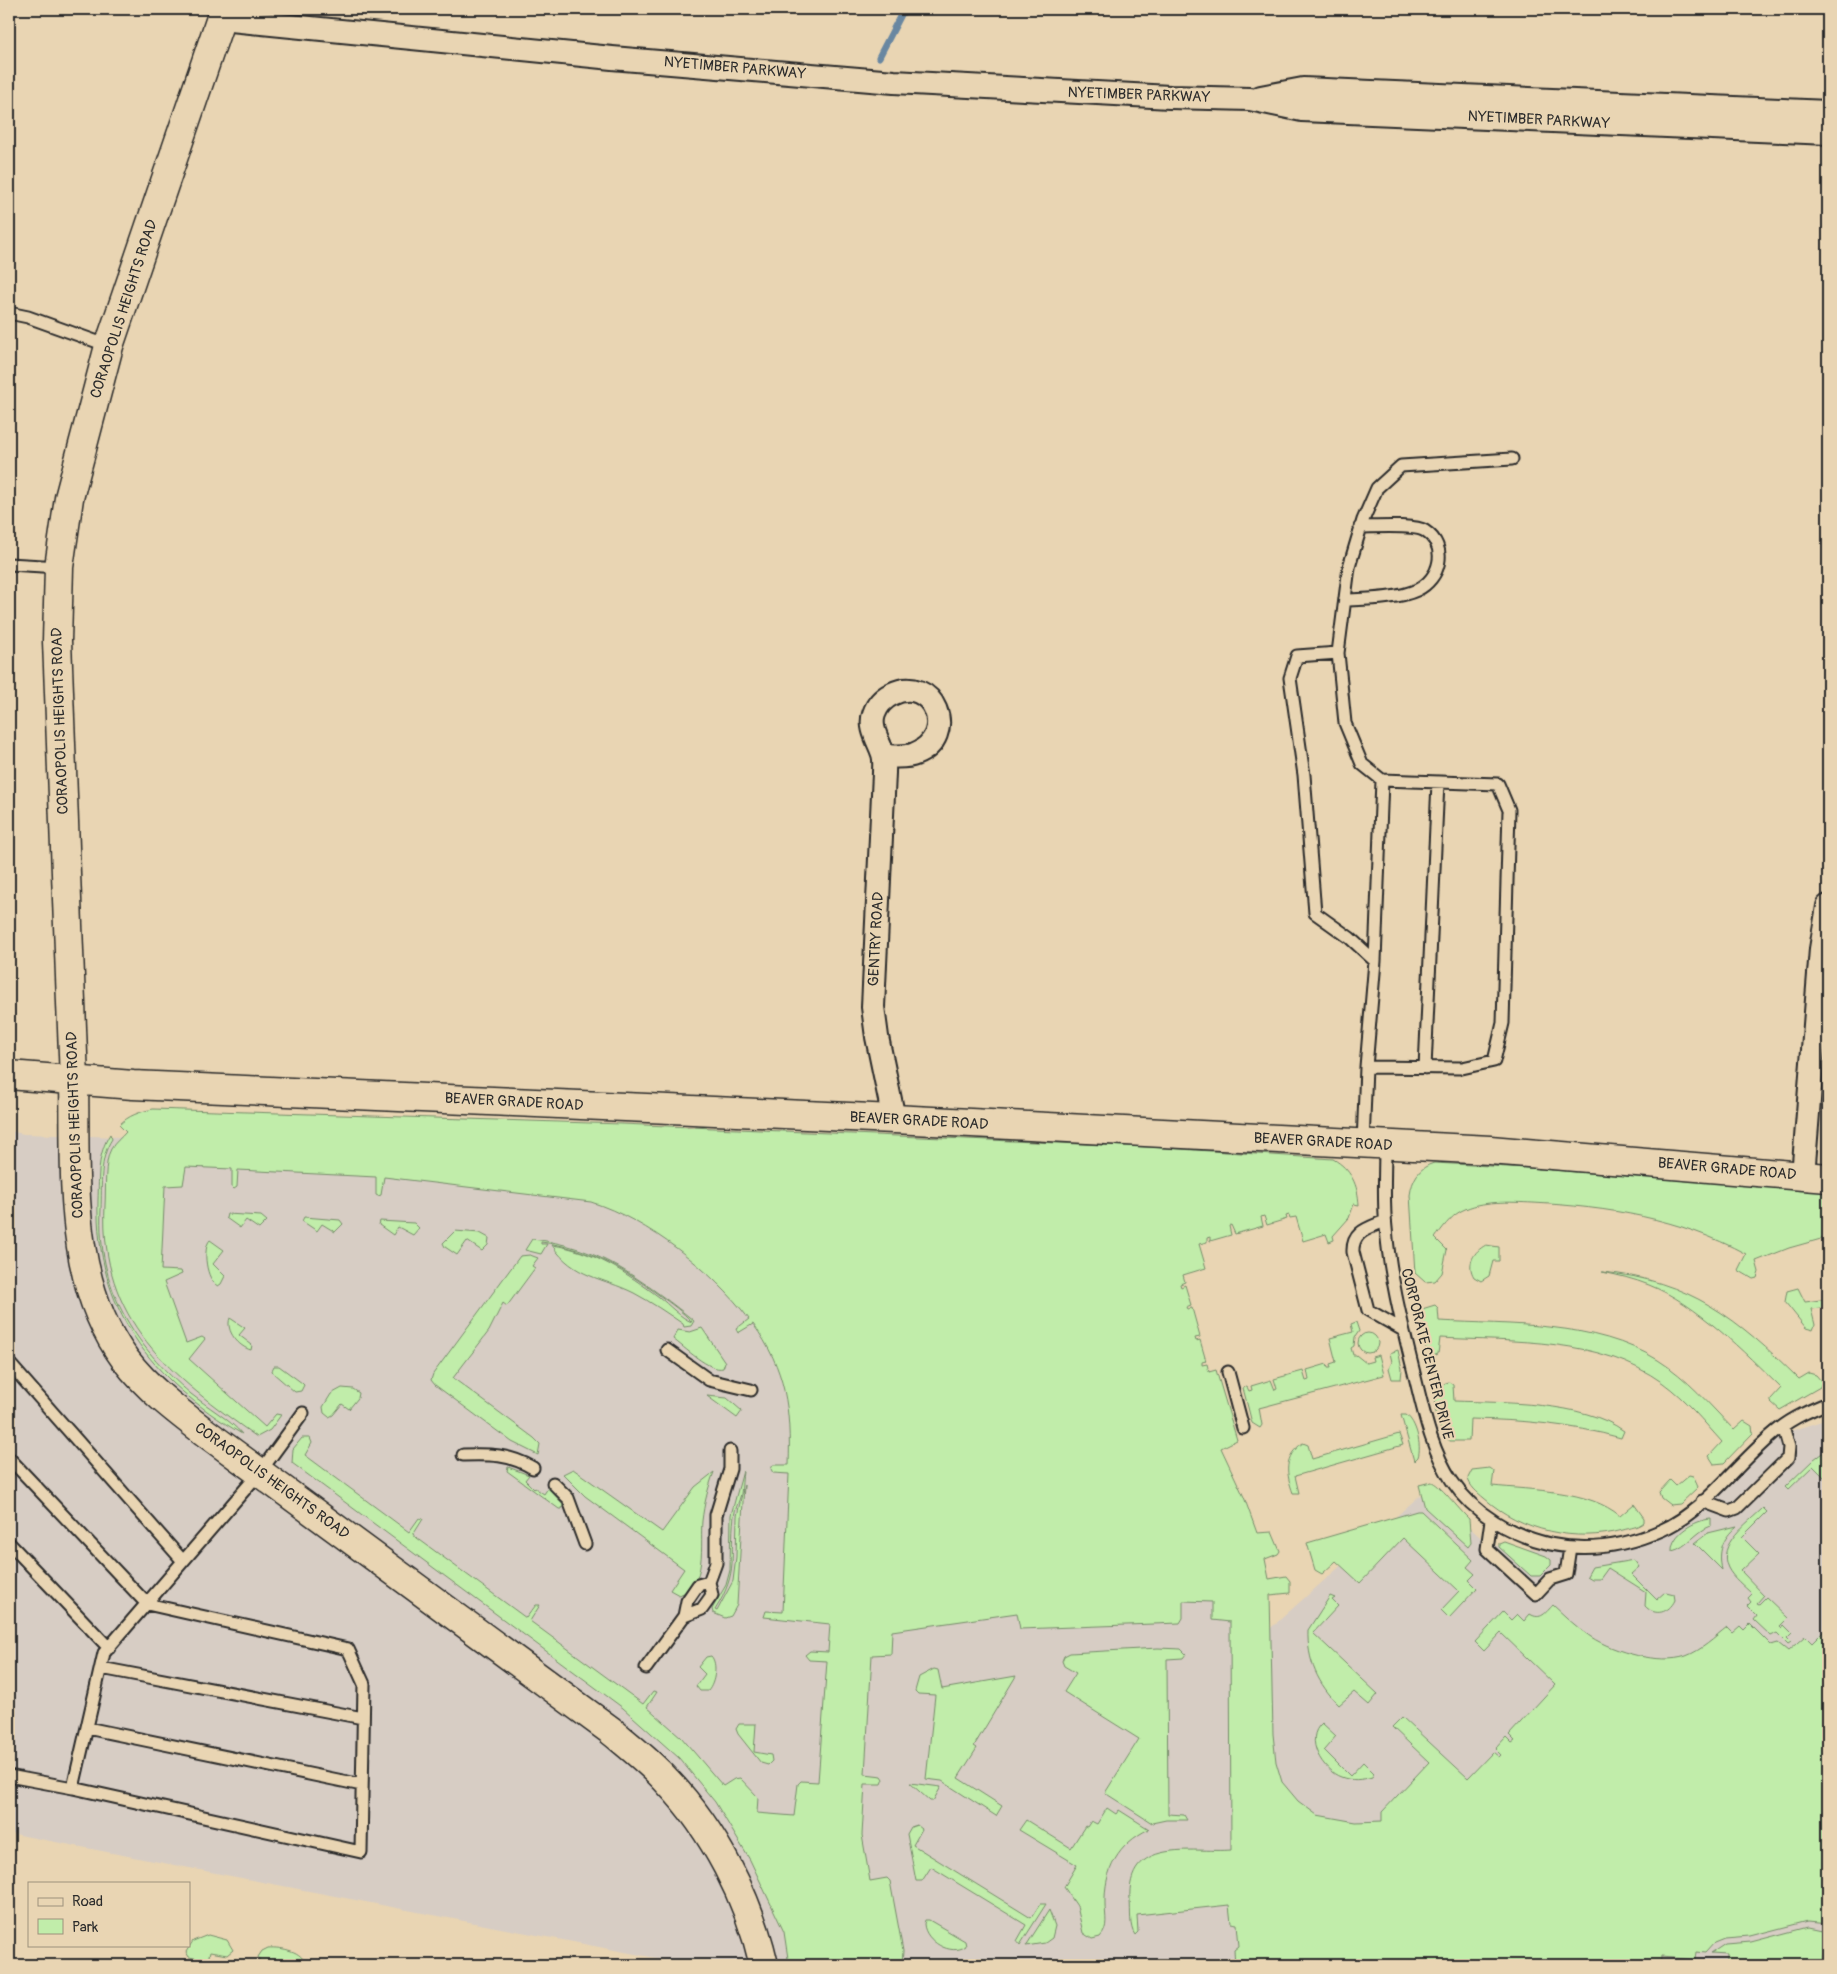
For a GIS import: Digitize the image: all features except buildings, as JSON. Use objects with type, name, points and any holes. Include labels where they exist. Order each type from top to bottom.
[{"type":"main road","name":"CORAOPOLIS HEIGHTS ROAD","points":[[222,14],[109,346],[68,498],[59,567],[57,651],[79,1237],[83,1264],[101,1316],[125,1359],[142,1378],[196,1426],[610,1730],[667,1780],[696,1815],[730,1872],[747,1907],[764,1965]]},
{"type":"main road","name":"BEAVER GRADE ROAD","points":[[9,1075],[74,1080],[894,1119],[1490,1150],[1816,1177]]},
{"type":"street","name":"NYETIMBER PARKWAY","points":[[222,14],[612,58],[894,82],[1170,97],[1250,99],[1302,110],[1828,133]]},
{"type":"street","name":"NYETIMBER PARKWAY","points":[[1250,99],[1303,89],[1828,112]]},
{"type":"street","name":"GENTRY ROAD","points":[[884,756],[873,1007],[877,1037],[894,1119]]},
{"type":"street","points":[[1816,1177],[1821,949],[1828,906]]},
{"type":"lane","points":[[9,313],[28,317],[109,346]]},
{"type":"lane","points":[[1366,1067],[1462,1068],[1494,1061],[1502,1023],[1509,810],[1498,784],[1382,780],[1362,764],[1345,723],[1338,653],[1349,568],[1360,527],[1377,488],[1401,466],[1512,459]]},
{"type":"lane","points":[[1345,600],[1383,598],[1417,590],[1434,578],[1440,562],[1436,543],[1424,530],[1398,526],[1360,527]]},
{"type":"lane","points":[[9,564],[59,567]]},
{"type":"lane","points":[[1338,653],[1297,656],[1290,678],[1304,775],[1315,913],[1350,938],[1375,961]]},
{"type":"lane","name":"CORPORATE CENTER DRIVE","points":[[1382,780],[1375,961],[1366,1067],[1389,1263],[1428,1430],[1435,1449],[1453,1482],[1465,1497],[1491,1520],[1521,1536],[1570,1547],[1604,1547],[1640,1539],[1668,1527],[1702,1501],[1783,1426],[1828,1403]]},
{"type":"lane","points":[[1425,1068],[1438,782]]},
{"type":"lane","points":[[1385,1221],[1358,1234],[1353,1243],[1353,1252],[1368,1310],[1404,1330]]},
{"type":"lane","points":[[667,1350],[709,1380],[751,1390]]},
{"type":"lane","points":[[9,1363],[184,1561]]},
{"type":"lane","points":[[1228,1372],[1243,1428]]},
{"type":"lane","points":[[72,1788],[104,1654],[260,1472],[303,1413]]},
{"type":"lane","points":[[1702,1501],[1729,1511],[1737,1508],[1788,1458],[1788,1447],[1783,1426]]},
{"type":"lane","points":[[684,1616],[702,1609],[712,1594],[709,1582],[716,1563],[716,1515],[730,1469],[730,1451]]},
{"type":"lane","points":[[463,1455],[495,1454],[510,1457],[533,1468]]},
{"type":"lane","points":[[9,1458],[147,1604],[348,1649],[364,1684],[361,1852],[72,1788],[9,1776]]},
{"type":"lane","points":[[553,1483],[568,1498],[585,1544]]},
{"type":"lane","points":[[1491,1520],[1488,1549],[1536,1594],[1550,1579],[1566,1574],[1570,1547]]},
{"type":"lane","points":[[9,1543],[109,1648]]},
{"type":"lane","points":[[646,1668],[684,1616],[687,1601],[698,1585],[709,1582]]},
{"type":"lane","points":[[101,1668],[363,1718]]},
{"type":"lane","points":[[87,1728],[362,1785]]},
{"type":"shaded area","points":[[9,1131],[24,1134],[644,1153],[1248,1585],[1278,1965],[692,1965],[9,1833]]},
{"type":"shaded area","points":[[1828,1419],[1828,1965],[1297,1965],[1254,1643],[1427,1489],[1489,1545],[1583,1554],[1669,1535],[1781,1434]]},
{"type":"green space","points":[[153,1109],[622,1124],[1149,1147],[1333,1159],[1345,1168],[1352,1178],[1357,1191],[1359,1205],[1354,1204],[1349,1218],[1333,1236],[1334,1240],[1329,1242],[1326,1234],[1303,1241],[1296,1217],[1290,1218],[1289,1215],[1286,1216],[1287,1219],[1267,1225],[1264,1216],[1261,1217],[1263,1226],[1235,1234],[1231,1225],[1229,1226],[1231,1235],[1210,1241],[1210,1237],[1207,1238],[1207,1242],[1199,1244],[1206,1268],[1183,1275],[1185,1282],[1180,1284],[1181,1287],[1185,1285],[1191,1305],[1186,1307],[1187,1309],[1192,1308],[1200,1337],[1195,1338],[1196,1341],[1200,1340],[1206,1361],[1202,1362],[1202,1365],[1207,1364],[1209,1372],[1216,1370],[1237,1440],[1221,1448],[1244,1497],[1257,1533],[1272,1532],[1280,1551],[1278,1554],[1265,1559],[1269,1579],[1286,1576],[1290,1581],[1290,1593],[1270,1595],[1273,1734],[1276,1762],[1282,1782],[1298,1801],[1317,1815],[1356,1822],[1382,1821],[1382,1812],[1429,1762],[1392,1727],[1402,1717],[1468,1778],[1493,1752],[1499,1757],[1501,1755],[1495,1749],[1506,1737],[1512,1743],[1515,1741],[1509,1735],[1555,1685],[1501,1633],[1484,1651],[1475,1642],[1503,1612],[1511,1620],[1517,1614],[1524,1621],[1530,1614],[1537,1617],[1543,1615],[1553,1605],[1581,1630],[1612,1648],[1637,1655],[1663,1659],[1686,1656],[1708,1644],[1727,1628],[1732,1633],[1740,1626],[1744,1630],[1750,1624],[1771,1645],[1778,1643],[1788,1651],[1805,1636],[1812,1643],[1828,1627],[1828,1923],[1808,1921],[1750,1936],[1725,1938],[1715,1942],[1705,1953],[1696,1952],[1695,1960],[1661,1957],[1660,1965],[1625,1965],[1624,1963],[1601,1965],[1235,1965],[1234,1950],[1239,1946],[1237,1924],[1231,1923],[1229,1905],[1137,1915],[1138,1932],[1135,1935],[1131,1923],[1130,1901],[1132,1880],[1138,1866],[1150,1857],[1164,1852],[1180,1850],[1231,1850],[1230,1622],[1212,1620],[1212,1602],[1183,1601],[1183,1618],[1180,1623],[1020,1629],[1017,1613],[892,1631],[891,1654],[872,1655],[865,1774],[882,1776],[884,1779],[882,1784],[865,1784],[862,1835],[870,1881],[887,1878],[890,1881],[903,1951],[902,1965],[789,1965],[784,1932],[750,1860],[715,1802],[679,1758],[623,1708],[292,1463],[293,1449],[302,1438],[310,1438],[312,1443],[305,1455],[409,1532],[419,1518],[423,1519],[413,1535],[526,1618],[536,1605],[540,1605],[530,1621],[643,1704],[653,1691],[657,1692],[647,1707],[681,1737],[723,1786],[734,1779],[740,1778],[758,1797],[757,1813],[794,1816],[798,1784],[801,1781],[818,1782],[827,1661],[809,1660],[805,1655],[810,1651],[828,1652],[830,1624],[764,1617],[766,1611],[783,1612],[789,1474],[773,1473],[771,1469],[773,1465],[789,1465],[789,1426],[784,1391],[773,1357],[753,1324],[738,1333],[736,1329],[749,1319],[717,1283],[698,1266],[657,1234],[613,1210],[591,1202],[384,1177],[381,1195],[378,1196],[376,1195],[376,1177],[238,1170],[237,1187],[234,1189],[232,1187],[232,1169],[186,1167],[183,1185],[165,1186],[161,1270],[181,1271],[182,1274],[164,1282],[186,1343],[202,1337],[205,1339],[189,1359],[265,1427],[276,1414],[281,1415],[270,1430],[257,1437],[196,1391],[146,1342],[128,1313],[114,1282],[106,1246],[107,1161],[113,1147],[126,1132],[119,1125],[135,1114]]},
{"type":"green space","points":[[110,1134],[112,1139],[105,1155],[102,1172],[101,1237],[105,1264],[112,1289],[136,1334],[152,1355],[191,1394],[242,1434],[210,1413],[181,1390],[156,1365],[135,1338],[118,1308],[106,1275],[100,1239],[98,1200],[101,1158]]},
{"type":"green space","points":[[1434,1163],[1527,1168],[1828,1192],[1828,1237],[1789,1248],[1756,1261],[1759,1272],[1757,1278],[1753,1279],[1738,1270],[1746,1254],[1695,1231],[1669,1223],[1616,1211],[1589,1208],[1506,1202],[1487,1203],[1461,1211],[1453,1216],[1443,1227],[1435,1238],[1447,1250],[1442,1273],[1435,1281],[1425,1282],[1415,1273],[1410,1195],[1412,1184],[1420,1171]]},
{"type":"green space","points":[[227,1214],[261,1216],[267,1221],[259,1229],[246,1220],[240,1228],[226,1218]]},
{"type":"green space","points":[[304,1217],[340,1220],[343,1224],[335,1232],[322,1224],[317,1231],[302,1221]]},
{"type":"green space","points":[[380,1221],[414,1223],[419,1228],[413,1235],[398,1227],[393,1235],[379,1225]]},
{"type":"green space","points":[[455,1231],[480,1233],[489,1238],[488,1245],[482,1251],[467,1241],[457,1255],[445,1247],[443,1243]]},
{"type":"green space","points":[[532,1239],[577,1248],[597,1256],[634,1276],[652,1288],[694,1321],[691,1326],[684,1327],[683,1324],[634,1293],[579,1270],[561,1256],[552,1245],[595,1257],[622,1271],[692,1322],[632,1276],[618,1268],[589,1254],[558,1245],[541,1242],[541,1244],[547,1244],[541,1254],[525,1250]]},
{"type":"green space","points":[[210,1240],[224,1250],[213,1264],[225,1276],[218,1286],[211,1278],[206,1264],[206,1250]]},
{"type":"green space","points":[[1486,1245],[1499,1247],[1499,1261],[1493,1261],[1489,1276],[1481,1281],[1474,1277],[1471,1263],[1475,1254]]},
{"type":"green space","points":[[530,1255],[538,1258],[532,1266],[535,1268],[507,1306],[503,1303],[489,1331],[453,1378],[534,1438],[540,1444],[538,1455],[512,1442],[435,1385],[431,1380],[433,1374],[520,1256]]},
{"type":"green space","points":[[1602,1272],[1633,1276],[1661,1284],[1711,1306],[1755,1338],[1799,1379],[1809,1373],[1816,1375],[1822,1382],[1820,1387],[1780,1410],[1771,1402],[1771,1399],[1781,1388],[1702,1316],[1667,1293],[1649,1285],[1626,1277]]},
{"type":"green space","points":[[1798,1288],[1805,1302],[1828,1299],[1828,1307],[1811,1309],[1815,1325],[1813,1330],[1806,1328],[1785,1302],[1787,1291]]},
{"type":"green space","points":[[1435,1305],[1438,1308],[1439,1321],[1552,1327],[1607,1338],[1633,1347],[1658,1360],[1679,1375],[1734,1430],[1744,1421],[1752,1426],[1753,1433],[1724,1463],[1714,1464],[1709,1456],[1722,1442],[1679,1396],[1663,1383],[1638,1368],[1612,1357],[1584,1350],[1527,1342],[1440,1338],[1438,1354],[1433,1356],[1425,1347],[1423,1341],[1420,1314],[1422,1309]]},
{"type":"green space","points":[[230,1318],[245,1328],[239,1335],[252,1345],[251,1350],[242,1346],[234,1338],[229,1328]]},
{"type":"green space","points":[[1356,1322],[1359,1331],[1355,1337],[1354,1346],[1351,1348],[1353,1355],[1356,1355],[1366,1363],[1373,1361],[1372,1357],[1379,1355],[1384,1375],[1259,1408],[1262,1425],[1260,1428],[1252,1423],[1243,1388],[1247,1387],[1249,1391],[1252,1390],[1251,1386],[1271,1380],[1275,1390],[1277,1389],[1274,1379],[1303,1371],[1306,1381],[1309,1380],[1307,1370],[1327,1364],[1328,1368],[1331,1368],[1330,1364],[1336,1362],[1330,1338],[1353,1332],[1351,1324]]},
{"type":"green space","points":[[702,1328],[725,1362],[723,1368],[704,1363],[673,1339],[678,1330],[690,1332]]},
{"type":"green space","points":[[1368,1333],[1375,1336],[1378,1343],[1375,1350],[1368,1353],[1361,1350],[1358,1343],[1361,1336]]},
{"type":"green space","points":[[1398,1350],[1402,1369],[1401,1379],[1392,1379],[1389,1368],[1392,1362],[1390,1353]]},
{"type":"green space","points":[[274,1366],[279,1366],[302,1383],[304,1385],[301,1391],[295,1392],[273,1373]]},
{"type":"green space","points":[[1449,1382],[1453,1385],[1454,1401],[1518,1403],[1565,1409],[1607,1421],[1624,1431],[1621,1438],[1583,1429],[1546,1424],[1470,1419],[1469,1441],[1450,1441],[1440,1429],[1436,1410],[1438,1392],[1442,1385]]},
{"type":"green space","points":[[342,1388],[353,1389],[359,1393],[358,1398],[349,1409],[342,1404],[329,1417],[324,1413],[323,1407],[331,1394]]},
{"type":"green space","points":[[707,1396],[727,1398],[742,1411],[737,1418]]},
{"type":"green space","points":[[1401,1415],[1406,1415],[1410,1418],[1417,1434],[1419,1452],[1418,1457],[1414,1461]]},
{"type":"green space","points":[[1399,1434],[1403,1445],[1295,1476],[1299,1493],[1293,1493],[1288,1472],[1289,1460],[1303,1443],[1308,1445],[1312,1459]]},
{"type":"green space","points":[[1828,1449],[1828,1481],[1813,1466],[1788,1490],[1785,1487],[1814,1459]]},
{"type":"green space","points":[[508,1467],[529,1475],[525,1480],[534,1489],[544,1494],[548,1488],[563,1504],[562,1509],[559,1509],[507,1471]]},
{"type":"green space","points":[[1490,1468],[1494,1471],[1492,1486],[1542,1490],[1577,1496],[1608,1507],[1620,1516],[1634,1504],[1644,1518],[1644,1522],[1623,1530],[1587,1535],[1568,1534],[1532,1526],[1515,1519],[1499,1509],[1472,1487],[1468,1478],[1472,1470]]},
{"type":"green space","points":[[573,1469],[662,1532],[695,1487],[714,1472],[706,1496],[703,1515],[701,1563],[695,1583],[679,1595],[670,1590],[684,1569],[585,1496],[563,1474]]},
{"type":"green space","points":[[743,1471],[741,1494],[734,1516],[731,1574],[723,1596],[715,1610],[717,1611],[733,1581],[736,1557],[737,1516],[744,1485],[737,1605],[731,1616],[725,1618],[713,1613],[712,1609],[726,1585],[730,1570],[731,1515]]},
{"type":"green space","points":[[1689,1475],[1693,1476],[1698,1487],[1680,1504],[1670,1505],[1661,1498],[1659,1492],[1670,1480],[1676,1486]]},
{"type":"green space","points":[[1431,1482],[1444,1492],[1469,1519],[1471,1543],[1468,1547],[1425,1508],[1419,1485]]},
{"type":"green space","points":[[1763,1508],[1767,1512],[1742,1537],[1759,1554],[1741,1571],[1764,1595],[1757,1603],[1759,1604],[1766,1597],[1788,1618],[1780,1626],[1782,1628],[1784,1625],[1792,1633],[1787,1638],[1791,1642],[1788,1644],[1777,1633],[1771,1636],[1754,1620],[1757,1616],[1747,1606],[1751,1602],[1748,1598],[1752,1594],[1733,1575],[1725,1559],[1726,1551],[1735,1535]]},
{"type":"green space","points":[[1421,1511],[1473,1560],[1467,1567],[1475,1574],[1469,1580],[1477,1588],[1449,1618],[1441,1610],[1459,1591],[1403,1538],[1360,1583],[1336,1561],[1322,1574],[1315,1570],[1307,1543]]},
{"type":"green space","points":[[1711,1519],[1711,1526],[1682,1547],[1672,1551],[1675,1539],[1685,1529],[1698,1522]]},
{"type":"green space","points":[[1737,1526],[1722,1546],[1722,1570],[1695,1543],[1708,1533]]},
{"type":"green space","points":[[1504,1541],[1546,1556],[1551,1560],[1551,1565],[1540,1576],[1531,1576],[1499,1547],[1499,1543]]},
{"type":"green space","points":[[1634,1560],[1639,1567],[1631,1574],[1657,1600],[1666,1592],[1674,1594],[1675,1600],[1666,1611],[1653,1612],[1645,1606],[1646,1592],[1608,1568],[1600,1579],[1592,1579],[1587,1576],[1592,1567]]},
{"type":"green space","points":[[1330,1596],[1335,1598],[1332,1600],[1338,1606],[1313,1633],[1378,1694],[1369,1705],[1354,1692],[1339,1705],[1325,1689],[1315,1671],[1309,1652],[1308,1630]]},
{"type":"green space","points":[[1158,1648],[1181,1649],[1186,1654],[1183,1658],[1167,1659],[1168,1814],[1184,1815],[1187,1820],[1166,1820],[1152,1823],[1105,1793],[1139,1739],[1064,1692],[1076,1673],[1064,1666],[1062,1661],[1064,1656],[1070,1653]]},
{"type":"green space","points":[[711,1656],[715,1668],[712,1683],[708,1691],[700,1691],[696,1686],[705,1674],[698,1667],[706,1657]]},
{"type":"green space","points":[[934,1669],[938,1670],[942,1689],[1016,1676],[974,1746],[977,1748],[958,1778],[1002,1806],[996,1816],[942,1781],[926,1779],[935,1695],[918,1694],[915,1691],[919,1677]]},
{"type":"green space","points":[[1322,1723],[1336,1736],[1324,1750],[1350,1776],[1363,1762],[1374,1773],[1372,1777],[1349,1779],[1334,1774],[1328,1768],[1322,1761],[1315,1746],[1314,1737]]},
{"type":"green space","points":[[739,1724],[756,1724],[754,1752],[771,1755],[772,1761],[768,1765],[761,1763],[738,1734],[736,1729]]},
{"type":"green space","points":[[910,1783],[941,1787],[933,1801],[930,1801]]},
{"type":"green space","points":[[1107,1808],[1116,1814],[1119,1810],[1149,1829],[1129,1842],[1115,1859],[1110,1869],[1105,1892],[1105,1930],[1100,1937],[1092,1939],[1083,1933],[1077,1906],[1064,1887],[1077,1865],[1019,1830],[1026,1820],[1071,1848],[1085,1826],[1087,1827],[1091,1821],[1097,1824]]},
{"type":"green space","points":[[917,1825],[922,1829],[913,1845],[1031,1918],[1040,1904],[1046,1904],[1020,1945],[1017,1941],[1026,1925],[931,1867],[922,1881],[916,1881],[907,1834],[911,1827]]},
{"type":"green space","points":[[1049,1910],[1055,1926],[1052,1938],[1045,1943],[1026,1946]]},
{"type":"green space","points":[[925,1920],[929,1920],[965,1941],[966,1946],[953,1950],[940,1946],[925,1930]]},
{"type":"green space","points":[[1808,1927],[1827,1931],[1820,1965],[1727,1963],[1727,1955],[1711,1954],[1726,1944],[1751,1942]]},
{"type":"green space","points":[[208,1935],[227,1940],[233,1950],[227,1955],[210,1952],[207,1965],[204,1965],[205,1960],[189,1957],[186,1952],[193,1941]]},
{"type":"green space","points":[[268,1948],[285,1949],[296,1953],[304,1960],[305,1965],[261,1963],[258,1957],[262,1951]]},
{"type":"waterway","points":[[879,57],[904,9]]}]
